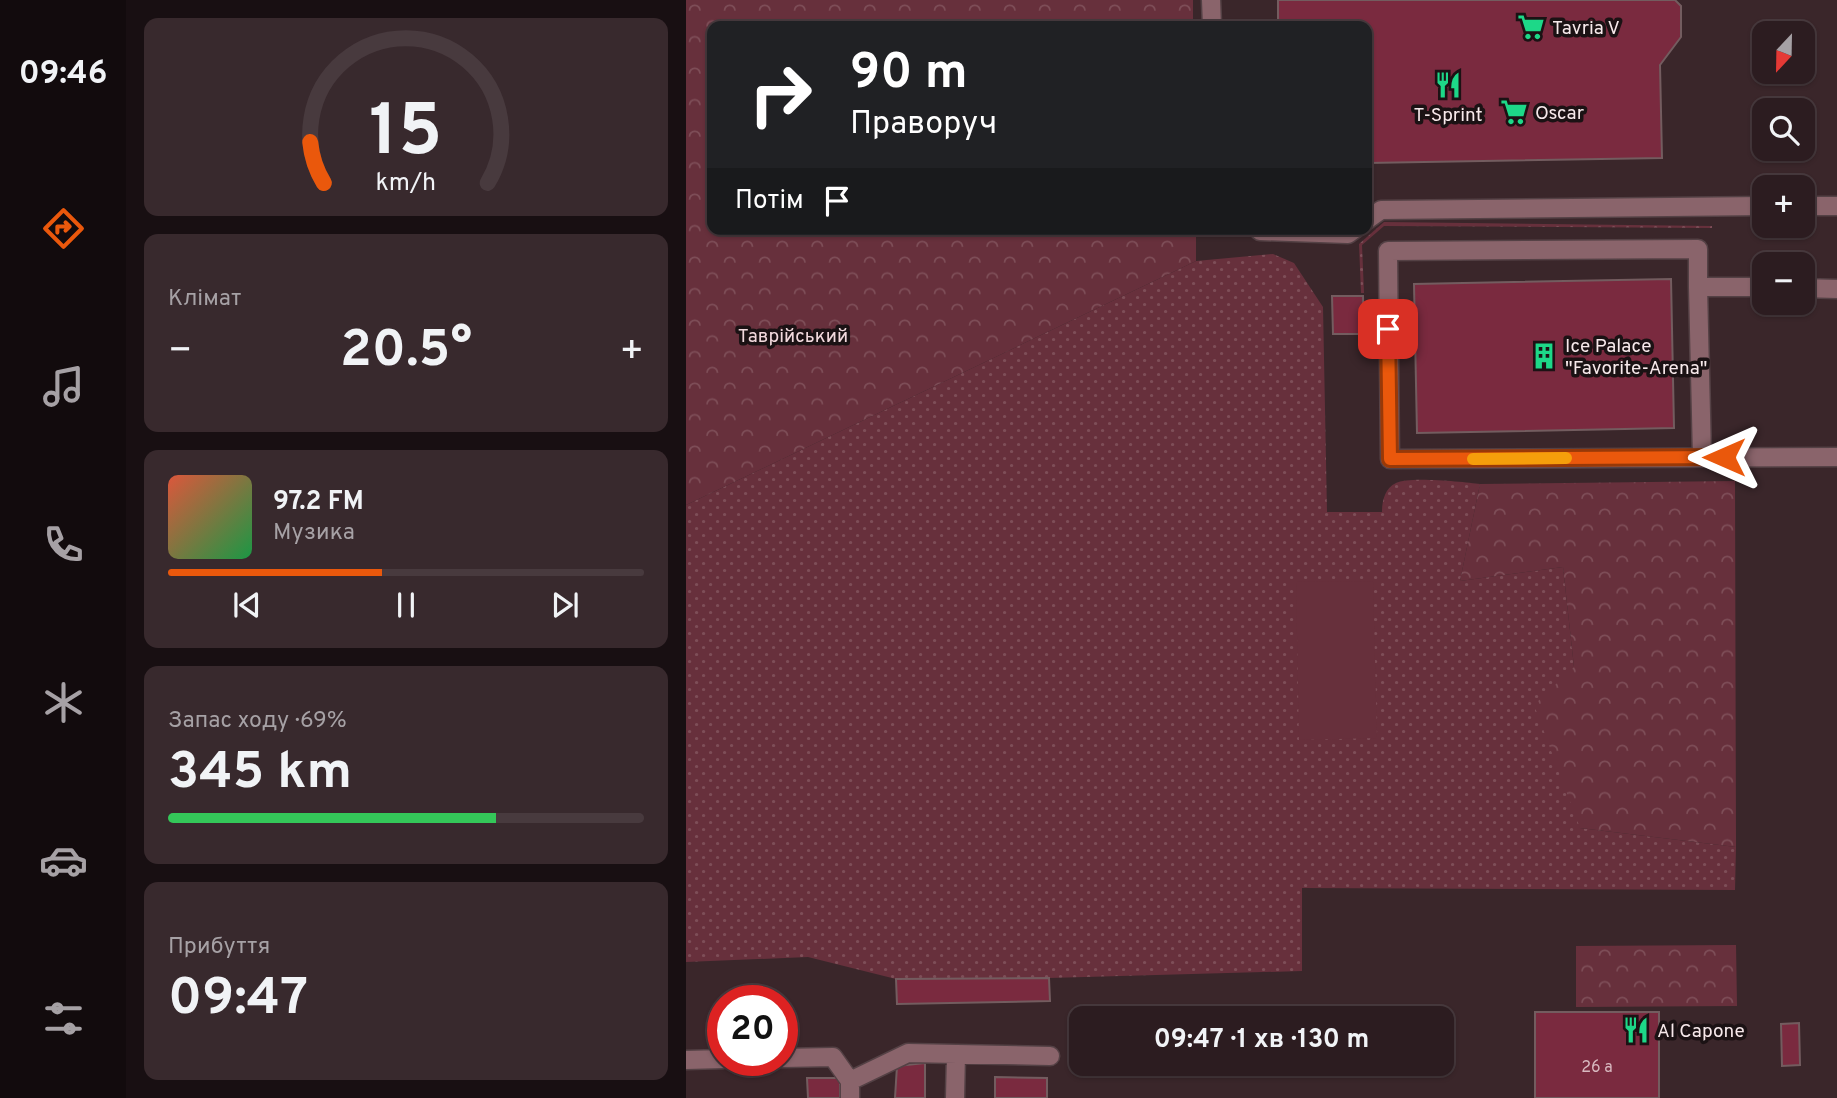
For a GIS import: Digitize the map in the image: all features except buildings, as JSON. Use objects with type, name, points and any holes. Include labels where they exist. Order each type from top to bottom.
[{"type":"lane","points":[[1212,0],[1212,21]]},
{"type":"lane","points":[[1372,216],[1381,210],[1752,206]]},
{"type":"lane","points":[[1815,206],[1837,206]]},
{"type":"lane","points":[[1702,457],[1698,249],[1388,251],[1390,459],[1837,457]]},
{"type":"lane","points":[[1698,287],[1752,287]]},
{"type":"lane","points":[[1815,288],[1837,289]]},
{"type":"lane","points":[[798,1058],[833,1057],[850,1090],[908,1054],[1050,1056]]},
{"type":"lane","points":[[955,1098],[956,1054]]},
{"type":"lane","points":[[686,1060],[707,1059]]},
{"type":"green space","name":"Таврійський","points":[[686,0],[1193,0],[1193,21],[707,21],[707,235],[1196,235],[1196,261],[686,505]]},
{"type":"green space","points":[[1384,222],[1712,226],[1384,226],[1362,245],[1364,293],[1361,293],[1359,244]]},
{"type":"green space","points":[[1273,254],[1294,263],[1323,307],[1327,512],[1382,512],[1387,491],[1392,485],[1403,481],[1437,480],[1480,484],[1460,581],[1563,567],[1574,667],[1580,828],[1736,847],[1735,890],[1302,888],[1302,971],[896,979],[808,957],[686,962],[686,505],[1196,261]]},
{"type":"green space","points":[[1735,481],[1736,847],[1580,828],[1534,705],[1574,667],[1563,567],[1460,581],[1480,484]]},
{"type":"green space","points":[[1373,581],[1377,738],[1299,740],[1296,582]]},
{"type":"green space","points":[[1736,945],[1737,1006],[1576,1007],[1576,946]]},
{"type":"slow traffic","points":[[1473,459],[1566,458]]},
{"type":"place","name":"Tavria V","points":[[1531,27]]},
{"type":"place","name":"T-Sprint","points":[[1448,85]]},
{"type":"place","name":"Oscar","points":[[1514,112]]},
{"type":"place","name":"Ice Palace \"Favorite-Arena\"","points":[[1544,356]]},
{"type":"place","name":"Al Capone","points":[[1636,1030]]},
{"type":"route","points":[[1388,329],[1390,459],[1724,457]]}]
